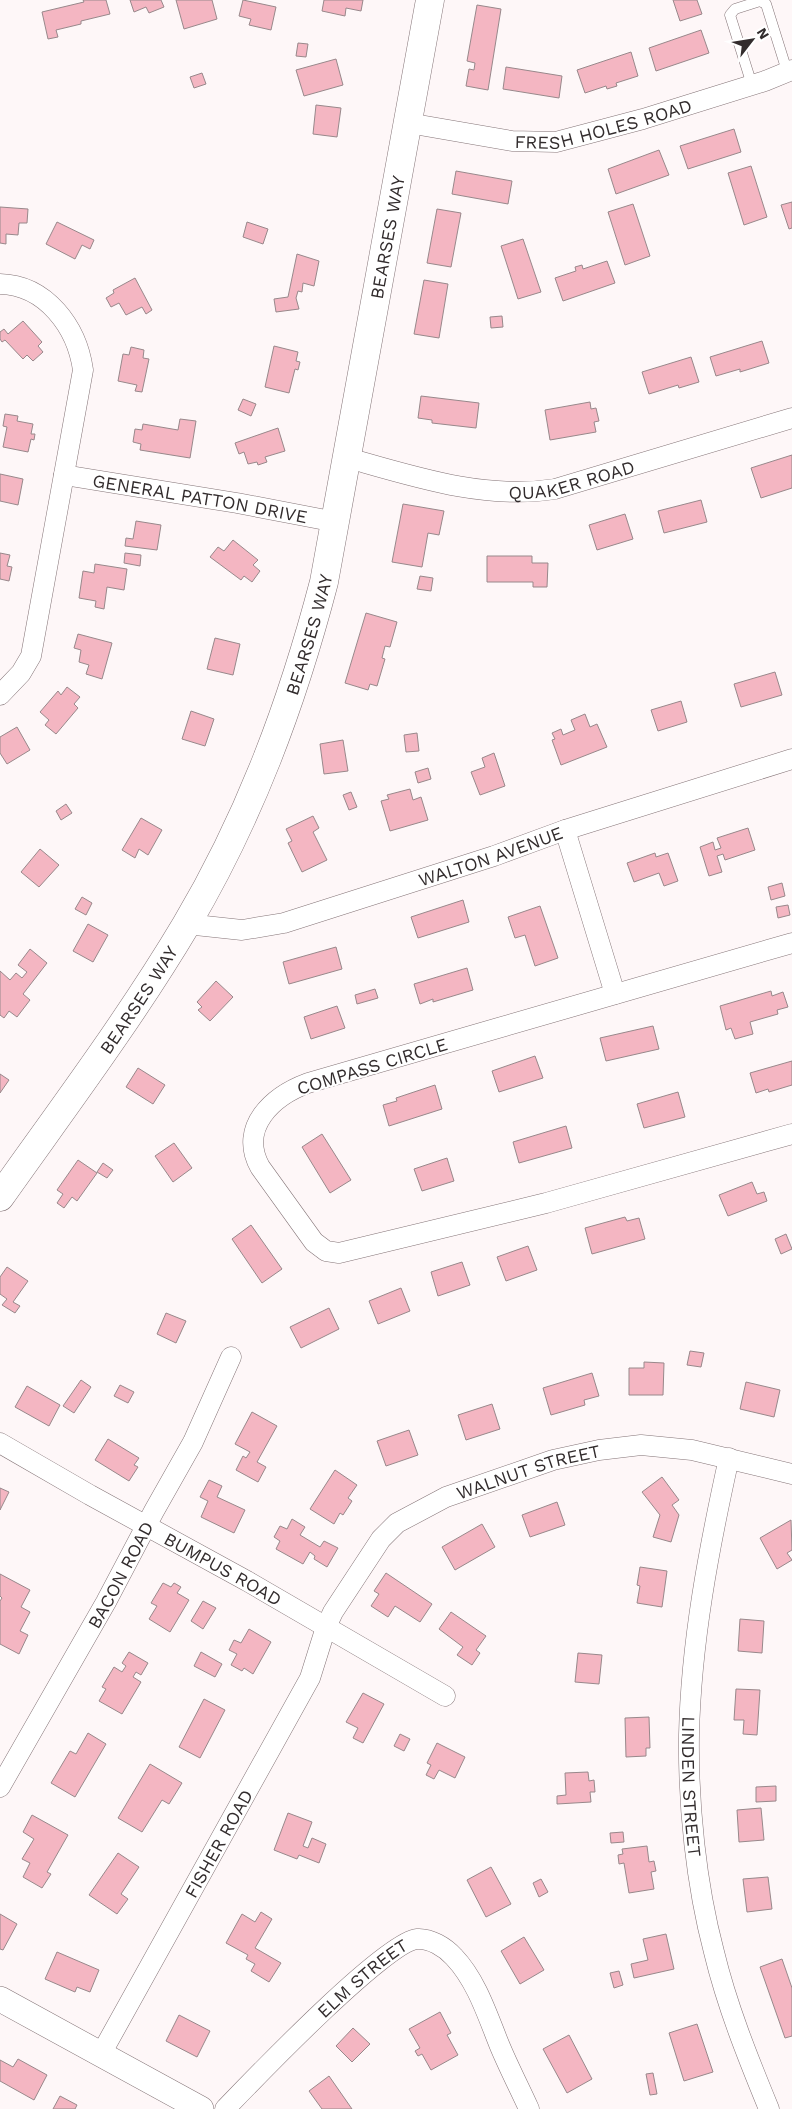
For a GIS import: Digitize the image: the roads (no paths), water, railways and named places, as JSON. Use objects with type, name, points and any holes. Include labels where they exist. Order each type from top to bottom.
[{"type":"main road","name":"BEARSES WAY","points":[[0,1197],[144,990],[186,924],[230,843],[277,737],[307,646],[324,582],[430,0]]},
{"type":"street","name":"FRESH HOLES ROAD","points":[[408,123],[512,141],[556,142],[643,119],[752,85],[789,70]]},
{"type":"street","points":[[0,284],[23,286],[46,300],[67,324],[81,354],[83,370],[31,656],[21,673],[0,695]]},
{"type":"street","name":"QUAKER ROAD","points":[[348,458],[448,484],[511,493],[534,492],[555,489],[792,418]]},
{"type":"street","name":"GENERAL PATTON DRIVE","points":[[64,475],[336,522]]},
{"type":"street","name":"WALTON AVENUE","points":[[186,924],[242,930],[284,923],[494,856],[565,830],[792,759]]},
{"type":"street","points":[[565,830],[615,994]]},
{"type":"street","name":"COMPASS CIRCLE","points":[[792,943],[298,1087],[278,1099],[261,1117],[252,1139],[255,1158],[314,1242],[326,1251],[339,1252],[546,1203],[792,1134]]},
{"type":"street","name":"BACON ROAD","points":[[0,1787],[106,1602],[193,1442],[231,1357]]},
{"type":"street","name":"BUMPUS ROAD","points":[[0,1443],[247,1581],[445,1696]]},
{"type":"street","name":"WALNUT STREET","points":[[326,1627],[333,1612],[381,1539],[397,1523],[446,1497],[554,1460],[599,1450],[641,1445],[660,1446],[692,1450],[792,1474]]},
{"type":"street","name":"LINDEN STREET","points":[[729,1458],[714,1524],[698,1638],[689,1735],[691,1795],[700,1877],[713,1951],[734,2019],[769,2109]]},
{"type":"street","name":"FISHER ROAD","points":[[101,2054],[310,1678],[326,1627]]},
{"type":"street","name":"ELM STREET","points":[[225,2109],[302,2032],[365,1973],[389,1952],[416,1939],[431,1941],[443,1948],[453,1956],[463,1969],[478,1995],[529,2109]]},
{"type":"street","points":[[0,1999],[201,2109]]},
{"type":"lane","points":[[752,85],[730,15],[735,10],[760,1],[766,4],[789,70]]}]
